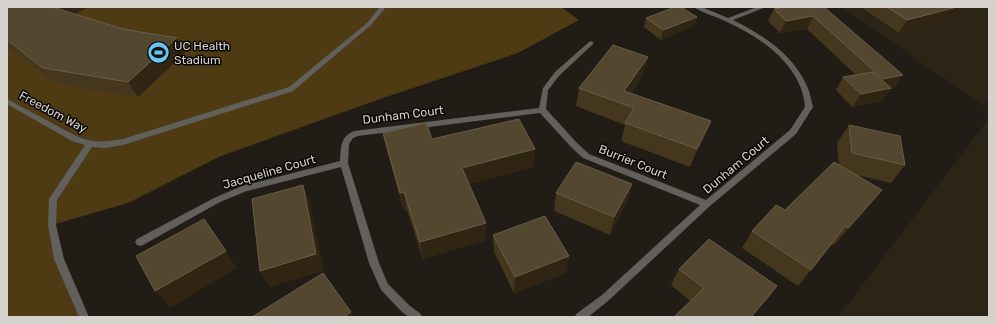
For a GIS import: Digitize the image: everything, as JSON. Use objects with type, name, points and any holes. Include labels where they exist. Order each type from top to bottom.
[{"type":"street","points":[[90,144],[105,145],[123,142],[291,89],[368,24],[383,7]]},
{"type":"street","name":"Dunham Court","points":[[580,317],[605,298],[707,204],[793,132],[808,107],[804,86],[785,58],[750,30],[730,20],[697,7]]},
{"type":"street","points":[[730,20],[763,7]]},
{"type":"street","points":[[542,110],[545,90],[557,74],[591,43]]},
{"type":"street","name":"Freedom Way","points":[[7,101],[75,139],[90,144],[53,199],[52,225],[59,259],[84,317]]},
{"type":"street","name":"Dunham Court","points":[[417,317],[406,309],[384,287],[374,264],[344,163],[345,144],[350,136],[357,133],[542,110]]},
{"type":"street","name":"Burrier Court","points":[[542,110],[586,156],[707,204]]},
{"type":"street","name":"Jacqueline Court","points":[[140,242],[217,200],[245,188],[344,163]]},
{"type":"shaded area","name":"UC Health Stadium","points":[[7,7],[561,7],[579,20],[518,53],[377,100],[221,156],[128,203],[52,225],[84,317],[7,317]]},
{"type":"shaded area","points":[[842,7],[989,7],[989,98],[983,106]]},
{"type":"shaded area","points":[[989,118],[989,317],[840,317],[839,316]]},
{"type":"building","points":[[7,7],[52,7],[123,29],[177,38],[128,82],[43,68],[7,40]]},
{"type":"building","points":[[675,7],[681,7],[697,17],[663,30],[646,18]]},
{"type":"building","points":[[785,7],[824,7],[903,75],[883,79],[813,16],[786,21],[774,9]]},
{"type":"building","points":[[887,7],[957,7],[907,20]]},
{"type":"building","points":[[613,45],[648,57],[624,91],[711,121],[697,149],[625,123],[634,108],[579,88]]},
{"type":"building","points":[[873,72],[891,88],[861,94],[843,77]]},
{"type":"building","points":[[519,119],[535,149],[462,168],[486,223],[420,242],[404,192],[400,193],[383,133],[426,123],[432,139]]},
{"type":"building","points":[[849,125],[900,136],[905,165],[852,153]]},
{"type":"building","points":[[576,162],[632,184],[614,217],[556,193]]},
{"type":"building","points":[[834,162],[882,190],[848,228],[845,226],[811,270],[752,231],[776,205],[785,210]]},
{"type":"building","points":[[303,185],[316,254],[260,271],[252,199]]},
{"type":"building","points":[[545,216],[569,256],[515,277],[493,235]]},
{"type":"building","points":[[204,219],[226,251],[155,291],[136,256]]},
{"type":"building","points":[[709,239],[777,286],[751,317],[674,317],[704,288],[679,269]]},
{"type":"building","points":[[323,273],[351,312],[344,317],[252,317]]},
{"type":"place","name":"UC Health Stadium","points":[[159,53]]}]
